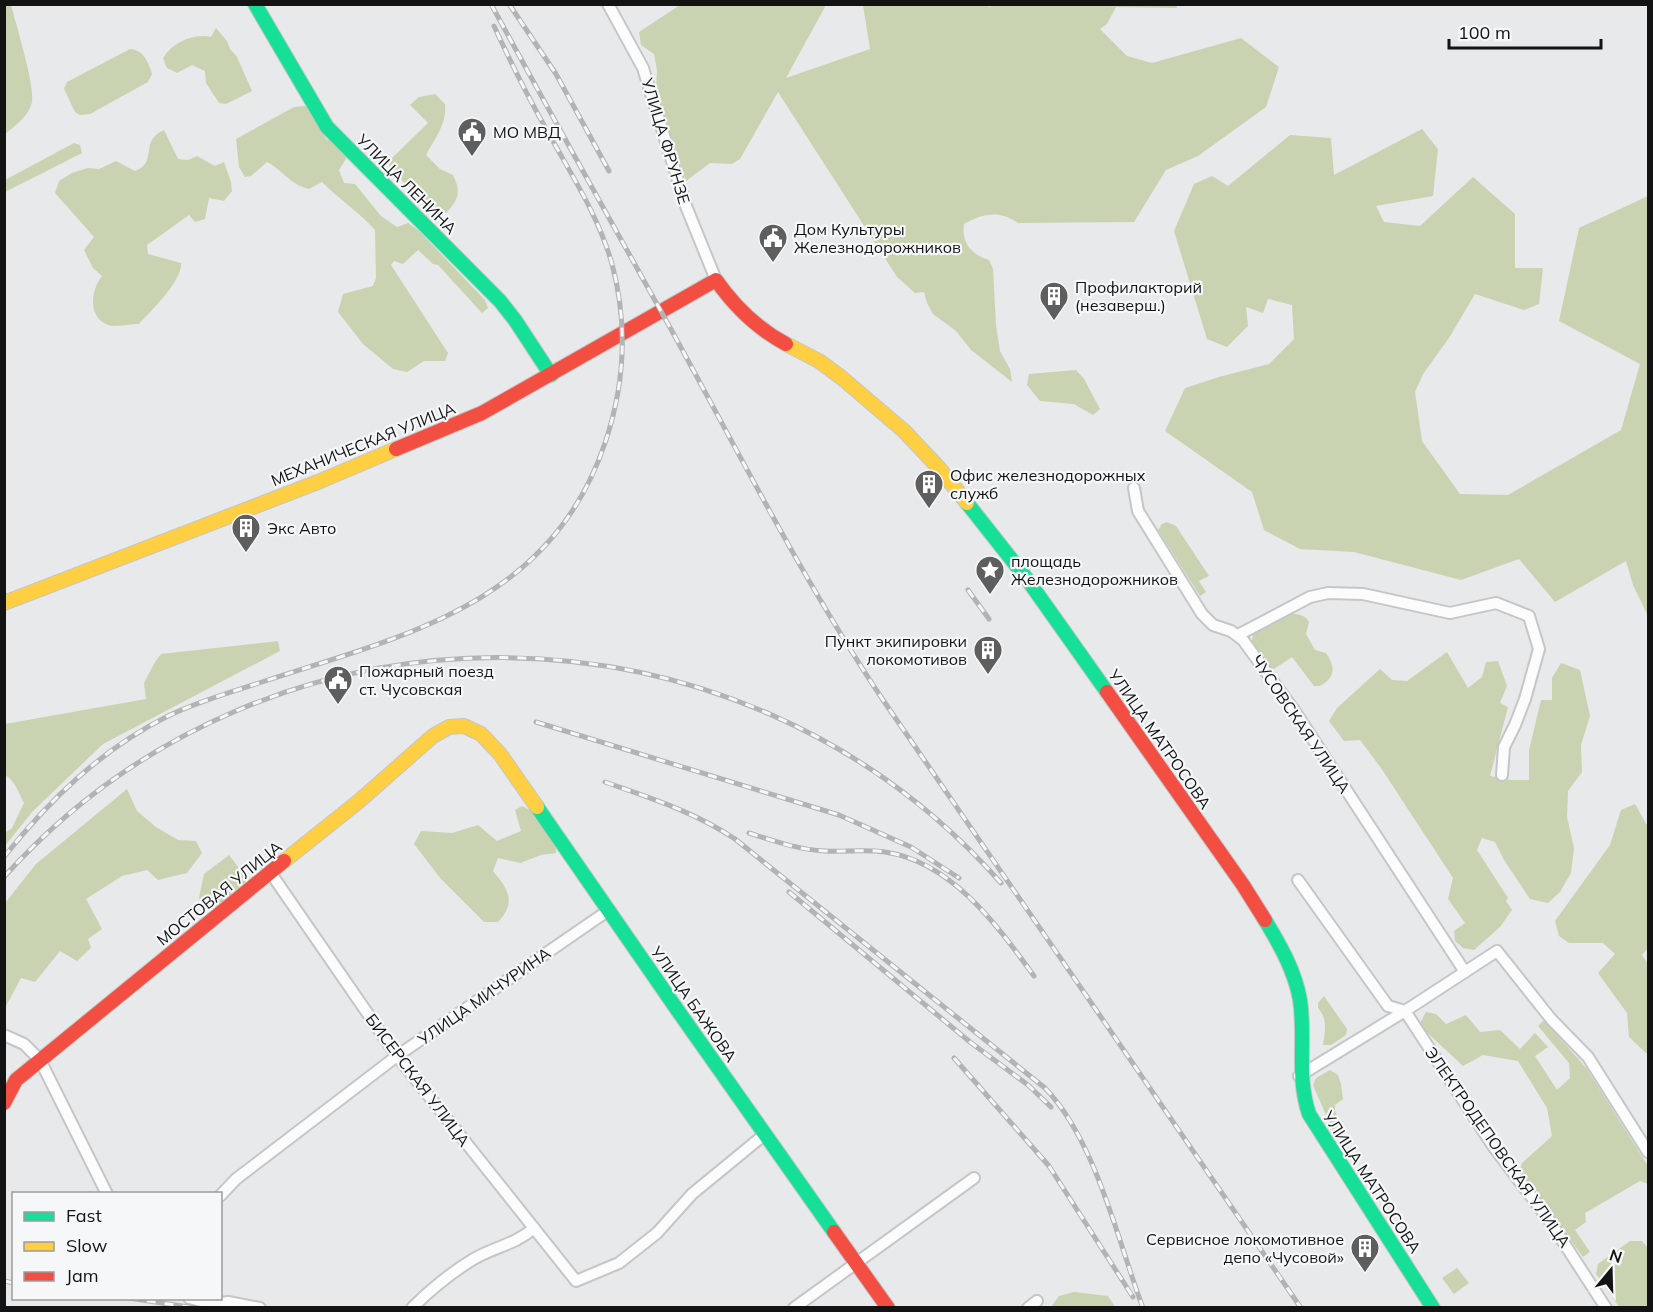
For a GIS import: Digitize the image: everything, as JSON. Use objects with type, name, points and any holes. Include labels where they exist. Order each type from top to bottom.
[{"type":"street","name":"УЛИЦА ЛЕНИНА","points":[[255,4],[327,127],[500,301],[551,375]]},
{"type":"street","name":"УЛИЦА ФРУНЗЕ","points":[[608,4],[643,68],[686,206],[716,280]]},
{"type":"street","name":"МЕХАНИЧЕСКАЯ УЛИЦА","points":[[4,603],[343,472],[482,413],[716,280]]},
{"type":"street","name":"УЛИЦА МАТРОСОВА","points":[[716,280],[734,305],[751,321],[775,338],[825,365],[904,432],[939,468],[1027,579],[1243,885],[1293,973],[1300,997],[1302,1018],[1299,1076],[1302,1096],[1309,1114],[1434,1308]]},
{"type":"street","name":"ЧУСОВСКАЯ УЛИЦА","points":[[1134,488],[1138,511],[1202,614],[1213,625],[1238,635],[1296,713],[1465,972]]},
{"type":"street","points":[[1238,635],[1310,597],[1328,593],[1363,594],[1450,613],[1496,603],[1529,616],[1539,649],[1525,699],[1504,747],[1502,775]]},
{"type":"street","name":"МОСТОВАЯ УЛИЦА","points":[[4,1103],[16,1080],[358,802],[436,734],[452,727],[467,728]]},
{"type":"street","name":"УЛИЦА БАЖОВА","points":[[467,728],[485,737],[500,754],[888,1308]]},
{"type":"street","name":"БИСЕРСКАЯ УЛИЦА","points":[[270,872],[397,1056],[576,1281],[619,1263],[657,1233],[692,1194],[765,1134]]},
{"type":"street","name":"ЭЛЕКТРОДЕПОВСКАЯ УЛИЦА","points":[[1298,880],[1388,1006],[1406,1011],[1493,1146],[1549,1220],[1606,1308]]},
{"type":"street","name":"УЛИЦА МИЧУРИНА","points":[[222,1194],[236,1179],[397,1056],[609,910]]},
{"type":"street","points":[[1299,1076],[1406,1011],[1497,951],[1551,1019],[1588,1057],[1648,1152]]},
{"type":"street","points":[[4,1035],[24,1044],[40,1060],[106,1192]]},
{"type":"street","points":[[794,1308],[974,1178]]},
{"type":"street","points":[[412,1308],[426,1294],[472,1260],[522,1239],[534,1228]]},
{"type":"street","points":[[194,1300],[213,1304],[228,1302],[260,1308]]},
{"type":"green space","points":[[5,4],[11,5],[28,69],[32,102],[28,112],[5,134]]},
{"type":"green space","points":[[985,4],[990,7],[991,4],[1176,5],[1177,8],[1116,7],[1107,24],[1100,29],[1127,56],[1152,63],[1241,38],[1279,67],[1266,107],[1198,156],[1166,170],[1134,222],[1018,223],[1005,216],[991,214],[964,224],[964,237],[969,247],[978,255],[989,260],[993,269],[1000,351],[1010,369],[1012,382],[971,350],[956,331],[933,314],[924,292],[915,293],[897,277],[778,92],[740,159],[732,164],[710,163],[686,181],[656,90],[657,70],[654,54],[641,45],[639,32],[680,5],[826,5],[786,78],[870,49],[863,5]]},
{"type":"green space","points":[[216,28],[237,57],[252,91],[226,104],[219,103],[206,83],[205,71],[192,65],[177,73],[167,68],[163,58],[184,40],[197,36],[211,37]]},
{"type":"green space","points":[[130,49],[142,54],[147,61],[152,74],[148,82],[90,114],[80,115],[75,112],[64,89],[67,82]]},
{"type":"green space","points":[[435,94],[445,104],[444,118],[440,131],[426,155],[440,169],[453,175],[456,181],[458,191],[456,199],[446,213],[436,213],[392,171],[388,162],[428,123],[410,105],[419,97]]},
{"type":"green space","points":[[306,106],[316,119],[326,139],[340,144],[347,157],[339,170],[344,183],[355,184],[381,216],[397,227],[408,223],[418,230],[485,300],[488,308],[482,313],[438,265],[433,264],[418,250],[403,264],[394,261],[391,265],[448,353],[445,361],[424,361],[407,372],[393,369],[363,344],[338,312],[343,294],[373,286],[376,278],[375,230],[362,217],[322,182],[309,189],[302,187],[267,162],[251,176],[245,177],[239,167],[236,139],[294,107]]},
{"type":"green space","points":[[1422,129],[1438,149],[1433,196],[1376,206],[1384,222],[1420,226],[1473,177],[1515,214],[1515,268],[1543,268],[1539,304],[1524,310],[1475,294],[1449,338],[1423,374],[1415,392],[1422,441],[1460,494],[1508,495],[1621,430],[1640,364],[1559,321],[1579,228],[1648,196],[1648,616],[1633,585],[1626,561],[1555,602],[1519,559],[1461,580],[1354,552],[1300,549],[1264,530],[1252,492],[1165,431],[1185,388],[1269,364],[1294,339],[1292,305],[1268,299],[1263,313],[1246,307],[1248,326],[1227,347],[1207,339],[1174,231],[1194,184],[1212,176],[1228,186],[1290,135],[1331,138],[1334,175]]},
{"type":"green space","points":[[164,130],[178,159],[188,160],[197,156],[215,166],[224,162],[232,191],[224,201],[209,198],[205,219],[195,222],[189,215],[147,245],[148,254],[181,263],[172,286],[139,324],[114,326],[105,324],[95,313],[93,306],[95,290],[102,276],[93,268],[84,250],[94,237],[55,193],[59,181],[72,173],[88,168],[99,169],[116,161],[135,171],[142,167],[148,157],[152,140]]},
{"type":"green space","points":[[74,143],[80,145],[82,153],[5,192],[5,180]]},
{"type":"green space","points":[[1076,370],[1084,379],[1100,409],[1093,415],[1074,404],[1040,401],[1027,385],[1029,374]]},
{"type":"green space","points":[[1167,522],[1176,526],[1209,576],[1199,581],[1206,592],[1200,596],[1158,530],[1162,524]]},
{"type":"green space","points":[[1292,614],[1302,615],[1309,622],[1306,634],[1315,650],[1326,653],[1331,663],[1331,676],[1320,686],[1314,686],[1292,657],[1271,671],[1251,645],[1253,635],[1257,631]]},
{"type":"green space","points":[[278,641],[280,651],[103,744],[32,812],[5,846],[5,833],[12,828],[24,803],[14,784],[5,775],[5,724],[146,699],[144,683],[161,654]]},
{"type":"green space","points":[[1447,652],[1468,688],[1482,677],[1486,662],[1498,661],[1507,686],[1500,703],[1508,707],[1490,776],[1511,780],[1529,780],[1529,750],[1541,700],[1552,700],[1552,678],[1561,663],[1580,670],[1590,716],[1581,745],[1582,772],[1568,791],[1567,817],[1574,848],[1571,873],[1560,892],[1548,903],[1530,899],[1495,842],[1482,838],[1477,850],[1508,898],[1506,901],[1512,910],[1500,927],[1474,950],[1463,948],[1455,941],[1454,931],[1465,923],[1448,899],[1453,878],[1360,740],[1344,741],[1329,721],[1337,708],[1380,669],[1392,680],[1407,681]]},
{"type":"green space","points":[[127,789],[137,811],[156,827],[178,840],[196,841],[202,853],[187,873],[158,880],[147,870],[122,876],[86,899],[102,929],[88,939],[91,948],[77,961],[60,951],[35,982],[21,978],[5,1008],[5,903],[36,864]]},
{"type":"green space","points":[[1635,804],[1648,827],[1648,948],[1642,955],[1648,964],[1648,1053],[1629,1037],[1627,1013],[1598,973],[1615,954],[1603,943],[1569,943],[1559,936],[1555,921],[1610,845],[1621,810]]},
{"type":"green space","points":[[522,806],[530,810],[555,841],[556,853],[541,855],[520,863],[498,858],[493,871],[503,884],[509,902],[504,915],[498,922],[484,922],[441,879],[414,844],[421,831],[452,833],[478,825],[497,841],[521,831],[515,810]]},
{"type":"green space","points":[[229,855],[248,880],[218,908],[202,909],[199,898],[204,874]]},
{"type":"green space","points":[[1324,996],[1347,1029],[1346,1035],[1331,1045],[1323,1045],[1325,1021],[1318,1008],[1318,1003]]},
{"type":"green space","points":[[1426,1012],[1436,1014],[1446,1024],[1466,1015],[1480,1032],[1500,1030],[1520,1049],[1535,1033],[1548,1047],[1535,1056],[1557,1090],[1570,1078],[1569,1063],[1538,1026],[1544,1020],[1587,1069],[1648,1166],[1648,1184],[1640,1181],[1585,1213],[1586,1222],[1575,1230],[1590,1252],[1583,1257],[1529,1191],[1519,1174],[1522,1163],[1552,1136],[1547,1108],[1518,1061],[1483,1055],[1463,1066],[1419,1025]]},
{"type":"green space","points":[[1330,1070],[1338,1075],[1343,1099],[1335,1105],[1335,1111],[1342,1127],[1337,1133],[1334,1133],[1313,1085],[1316,1078]]},
{"type":"green space","points":[[1630,1241],[1642,1241],[1648,1248],[1648,1307],[1619,1307],[1596,1274],[1598,1264]]},
{"type":"green space","points":[[1457,1268],[1469,1283],[1454,1294],[1442,1278]]},
{"type":"green space","points":[[1074,1292],[1108,1296],[1115,1307],[1051,1307],[1059,1296]]},
{"type":"railway","points":[[491,4],[771,513],[853,654],[1301,1308]]},
{"type":"railway","points":[[509,4],[556,74],[609,171]]},
{"type":"railway","points":[[4,857],[40,815],[78,777],[144,729],[192,706],[421,628],[468,605],[511,576],[549,541],[581,497],[605,443],[617,399],[622,354],[617,286],[607,247],[592,213],[527,94],[494,26]]},
{"type":"railway","points":[[968,590],[989,619]]},
{"type":"railway","points":[[4,877],[112,780],[235,711],[367,671],[504,658],[641,673],[772,715],[894,785],[1001,883]]},
{"type":"railway","points":[[536,722],[839,815],[911,847],[959,878]]},
{"type":"railway","points":[[605,782],[688,813],[735,839],[1045,1088],[1063,1110],[1092,1163],[1143,1308]]},
{"type":"railway","points":[[749,833],[806,849],[885,852],[909,858],[931,868],[971,899],[1005,937],[1034,976]]},
{"type":"railway","points":[[789,892],[970,1042],[1028,1085],[1051,1107]]},
{"type":"railway","points":[[954,1058],[1049,1166],[1133,1297]]},
{"type":"railway","points":[[4,1281],[12,1283]]},
{"type":"railway","points":[[142,1300],[195,1308]]},
{"type":"traffic: fast","points":[[255,4],[327,127],[500,301],[551,375]]},
{"type":"traffic: fast","points":[[967,503],[1027,579],[1107,692]]},
{"type":"traffic: fast","points":[[537,807],[834,1232]]},
{"type":"traffic: fast","points":[[1265,920],[1286,959],[1298,989],[1302,1014],[1303,1085],[1309,1114],[1433,1308]]},
{"type":"traffic: slow","points":[[786,344],[819,361],[904,431],[939,468],[967,503]]},
{"type":"traffic: slow","points":[[4,603],[318,482],[396,449]]},
{"type":"traffic: slow","points":[[284,861],[358,802],[433,736],[449,727],[464,726],[481,734],[500,754],[537,807]]},
{"type":"traffic: jam","points":[[396,449],[482,413],[716,280],[747,316],[786,344]]},
{"type":"traffic: jam","points":[[1107,692],[1243,885],[1265,920]]},
{"type":"traffic: jam","points":[[4,1103],[16,1080],[284,861]]},
{"type":"traffic: jam","points":[[834,1232],[888,1308]]},
{"type":"place","name":"МО МВД","points":[[472,158]]},
{"type":"place","name":"Дом Культуры Железнодорожников","points":[[773,264]]},
{"type":"place","name":"Профилакторий (незаверш.)","points":[[1054,322]]},
{"type":"place","name":"Офис железнодорожных служб","points":[[929,510]]},
{"type":"place","name":"Экс Авто","points":[[246,554]]},
{"type":"place","name":"площадь Железнодорожников","points":[[990,596]]},
{"type":"place","name":"Пункт экипировки локомотивов","points":[[988,676]]},
{"type":"place","name":"Пожарный поезд ст. Чусовская","points":[[338,706]]},
{"type":"place","name":"Сервисное локомотивное депо «Чусовой»","points":[[1365,1274]]}]
